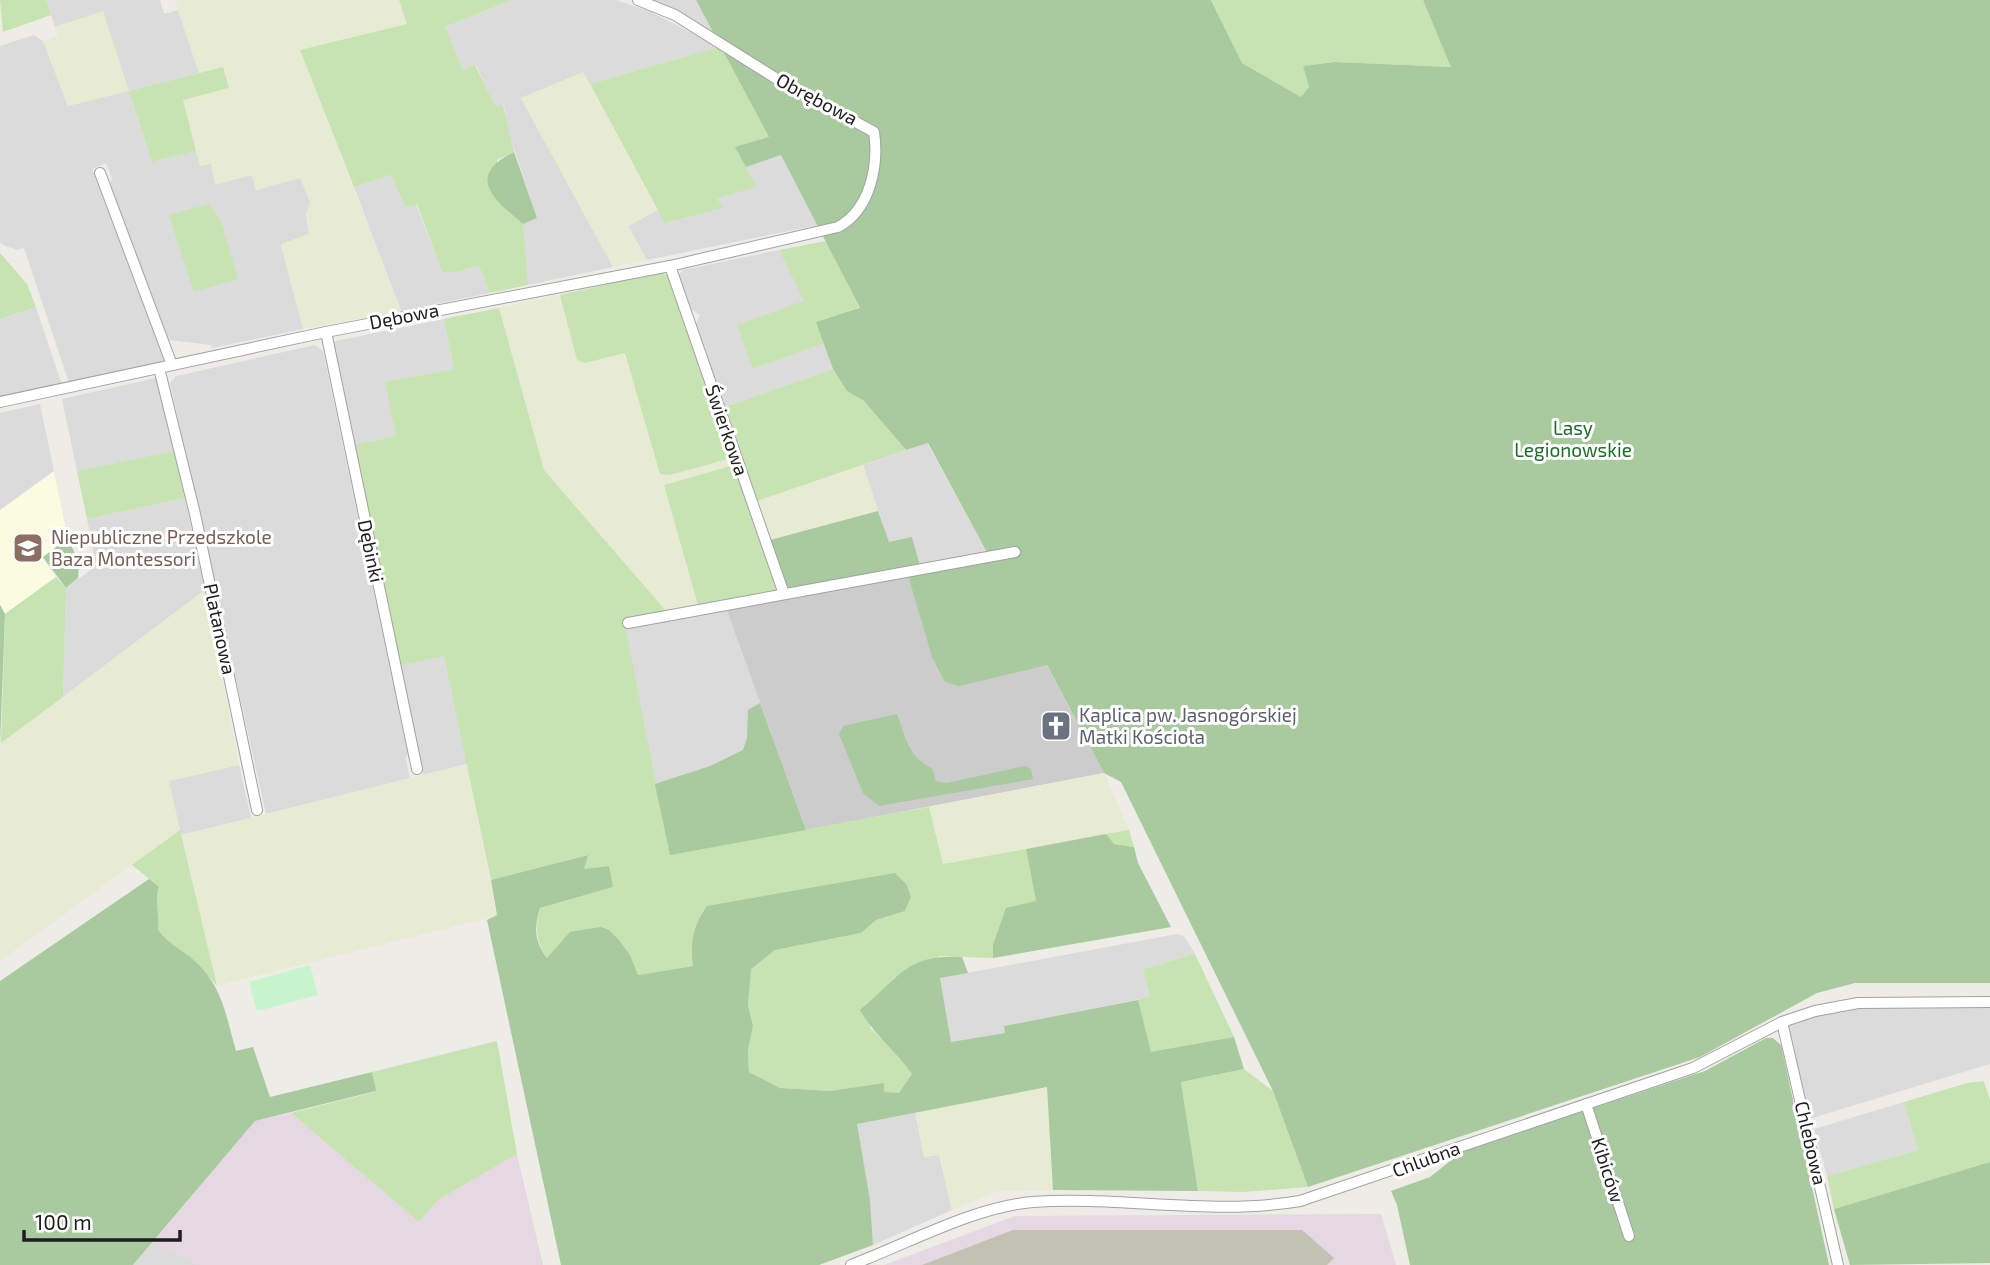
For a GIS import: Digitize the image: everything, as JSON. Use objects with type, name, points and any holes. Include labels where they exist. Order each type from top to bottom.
[{"type":"street","name":"Obrębowa","points":[[638,0],[675,15],[777,79],[874,132],[876,144],[870,187],[860,208],[848,222],[809,234]]},
{"type":"street","points":[[100,173],[172,365]]},
{"type":"street","name":"Dębowa","points":[[0,402],[326,332],[670,266],[809,234]]},
{"type":"street","name":"Świerkowa","points":[[670,266],[784,593]]},
{"type":"street","name":"Dębinki","points":[[326,332],[417,769]]},
{"type":"street","name":"Platanowa","points":[[159,368],[205,561],[257,810]]},
{"type":"street","points":[[628,622],[1015,552]]},
{"type":"street","name":"Chlubna","points":[[851,1265],[1009,1206],[1043,1202],[1274,1205],[1300,1201],[1346,1188],[1693,1068],[1782,1022],[1815,1011],[1858,1003],[1990,1002]]},
{"type":"street","name":"Chlebowa","points":[[1782,1022],[1838,1265]]},
{"type":"street","name":"Kibiców","points":[[1586,1104],[1629,1236]]},
{"type":"shaded area","points":[[46,0],[160,0],[164,14],[178,10],[199,73],[129,91],[152,162],[196,151],[200,165],[211,163],[252,175],[256,190],[300,178],[311,202],[306,214],[309,234],[281,245],[303,329],[212,348],[211,345],[169,340],[109,185],[112,178],[106,163],[92,169],[165,362],[69,383],[24,248],[17,250],[1,244],[0,241],[0,46],[34,35],[43,41],[68,106],[103,12],[55,27]]},
{"type":"shaded area","points":[[175,0],[399,0],[408,24],[300,50],[401,311],[303,329],[281,244],[309,234],[306,214],[310,202],[300,178],[256,190],[252,175],[215,185],[211,164],[200,166],[183,100],[229,87],[223,68],[199,73]]},
{"type":"shaded area","points":[[512,0],[616,0],[649,11],[708,41],[715,48],[590,84],[583,73],[521,98],[613,267],[528,285],[523,224],[537,218],[508,131],[504,105],[496,108],[476,65],[463,71],[445,27]]},
{"type":"shaded area","points":[[644,0],[696,0],[717,37],[695,21]]},
{"type":"shaded area","points":[[103,11],[129,91],[68,106],[43,41],[58,36],[55,27]]},
{"type":"shaded area","points":[[583,72],[658,210],[628,226],[647,260],[613,267],[521,98]]},
{"type":"shaded area","points":[[781,155],[818,225],[647,260],[628,226],[658,210],[666,223],[722,208],[717,199],[755,187],[746,167]]},
{"type":"shaded area","points":[[391,175],[405,207],[416,204],[442,272],[456,272],[479,266],[490,293],[401,311],[354,187]]},
{"type":"shaded area","points":[[779,250],[805,301],[753,369],[825,343],[833,369],[725,407],[695,326],[700,315],[690,308],[678,275],[683,270]]},
{"type":"shaded area","points":[[560,295],[577,360],[585,363],[625,352],[660,474],[670,475],[728,459],[730,466],[664,485],[698,605],[666,611],[544,470],[499,308]]},
{"type":"shaded area","points":[[36,307],[62,385],[0,398],[0,319]]},
{"type":"shaded area","points":[[444,319],[454,369],[386,382],[396,436],[353,445],[331,342]]},
{"type":"shaded area","points":[[315,345],[323,351],[408,753],[406,759],[410,778],[266,814],[170,383],[176,376]]},
{"type":"shaded area","points":[[156,378],[174,451],[77,471],[62,399]]},
{"type":"shaded area","name":"Niepubliczne Przedszkole Baza Montessori","points":[[40,404],[68,538],[43,557],[56,577],[5,614],[0,605],[0,413]]},
{"type":"shaded area","points":[[927,443],[987,553],[920,566],[889,543],[863,465]]},
{"type":"shaded area","points":[[863,465],[878,511],[770,540],[757,501]]},
{"type":"shaded area","name":"Niepubliczne Przedszkole Baza Montessori","points":[[54,471],[68,538],[43,558],[56,577],[5,614],[0,605],[0,510]]},
{"type":"shaded area","points":[[185,498],[205,590],[63,697],[66,588],[96,566],[87,519]]},
{"type":"shaded area","points":[[991,560],[1104,773],[806,830],[726,608]]},
{"type":"shaded area","points":[[205,590],[239,765],[169,781],[180,830],[0,961],[0,744]]},
{"type":"shaded area","points":[[726,608],[806,830],[670,855],[625,627]]},
{"type":"shaded area","points":[[444,655],[467,764],[423,775],[401,665]]},
{"type":"shaded area","points":[[467,764],[497,916],[217,986],[181,835]]},
{"type":"shaded area","points":[[239,765],[251,818],[181,835],[168,781]]},
{"type":"shaded area","points":[[1104,773],[1129,830],[943,864],[929,807]]},
{"type":"shaded area","points":[[1177,934],[1184,936],[1195,954],[1143,969],[1151,997],[1005,1026],[1006,1033],[951,1042],[940,978]]},
{"type":"shaded area","points":[[1876,1007],[1990,1007],[1990,1064],[1809,1119],[1786,1025],[1833,1010]]},
{"type":"shaded area","points":[[1047,1087],[1053,1190],[998,1191],[952,1210],[940,1155],[924,1157],[915,1112]]},
{"type":"shaded area","points":[[1904,1102],[1918,1150],[1827,1176],[1814,1129]]},
{"type":"shaded area","points":[[915,1112],[924,1157],[939,1155],[952,1210],[873,1245],[870,1200],[856,1124]]},
{"type":"shaded area","points":[[291,1113],[419,1222],[438,1200],[517,1154],[543,1265],[196,1265],[154,1241],[255,1121]]},
{"type":"shaded area","points":[[1381,1214],[1396,1265],[884,1265],[1015,1216]]},
{"type":"shaded area","points":[[1013,1230],[1302,1230],[1334,1258],[1327,1265],[922,1265]]},
{"type":"shaded area","points":[[154,1241],[165,1246],[196,1265],[133,1265]]},
{"type":"green space","points":[[0,0],[46,0],[51,15],[3,32]]},
{"type":"green space","points":[[399,0],[512,0],[445,27],[463,70],[475,65],[496,107],[503,105],[514,152],[497,160],[506,210],[523,224],[528,285],[490,293],[479,266],[456,272],[442,272],[417,204],[405,207],[391,175],[354,187],[300,50],[407,24]]},
{"type":"green space","name":"Lasy Legionowskie","points":[[696,0],[1211,0],[1242,63],[1301,97],[1309,87],[1303,66],[1335,62],[1451,67],[1423,0],[1990,0],[1990,983],[1855,983],[1817,993],[1700,1057],[1308,1187],[1273,1091],[1121,782],[1104,773],[1047,665],[959,686],[945,682],[932,657],[908,575],[991,560],[928,443],[906,450],[864,401],[847,391],[833,369],[816,322],[860,308],[781,155],[746,167],[735,147],[769,137]]},
{"type":"green space","points":[[1211,0],[1423,0],[1452,67],[1335,62],[1303,66],[1309,87],[1301,97],[1242,63]]},
{"type":"green space","points":[[715,48],[725,51],[770,137],[736,147],[756,187],[717,199],[723,208],[665,223],[590,84]]},
{"type":"green space","points":[[223,67],[229,88],[183,100],[196,151],[152,162],[129,91]]},
{"type":"green space","points":[[514,152],[537,218],[523,224],[502,205],[489,187],[491,169]]},
{"type":"green space","points":[[209,204],[220,219],[238,279],[194,292],[169,215]]},
{"type":"green space","points":[[826,241],[860,309],[816,322],[825,343],[753,369],[737,325],[804,301],[779,250]]},
{"type":"green space","points":[[0,253],[27,284],[36,307],[0,319]]},
{"type":"green space","points":[[661,272],[669,276],[729,454],[728,459],[670,475],[660,474],[625,353],[585,363],[577,360],[560,295]]},
{"type":"green space","points":[[499,308],[544,470],[666,611],[624,620],[670,854],[929,807],[943,864],[1026,849],[1036,901],[993,945],[993,958],[940,956],[895,977],[877,996],[870,1028],[900,1056],[912,1074],[899,1094],[883,1092],[884,1083],[830,1091],[780,1088],[749,1072],[748,1050],[753,1026],[748,1005],[750,969],[775,950],[861,933],[876,920],[905,911],[911,897],[907,885],[693,966],[637,975],[630,955],[609,930],[547,958],[538,940],[540,908],[613,887],[608,866],[583,870],[587,855],[491,880],[444,656],[401,665],[353,445],[396,436],[385,382],[454,369],[444,319]]},
{"type":"green space","points":[[833,369],[847,391],[864,401],[906,450],[757,501],[725,407]]},
{"type":"green space","points":[[174,451],[185,498],[87,519],[77,471]]},
{"type":"green space","points":[[734,465],[778,586],[776,592],[698,605],[664,485]]},
{"type":"green space","points":[[878,511],[889,542],[912,537],[920,566],[790,589],[786,586],[770,540]]},
{"type":"green space","points":[[68,538],[79,563],[78,578],[66,588],[43,557]]},
{"type":"green space","points":[[56,577],[66,588],[63,697],[1,743],[5,614]]},
{"type":"green space","points":[[0,605],[5,614],[0,744]]},
{"type":"green space","points":[[760,703],[806,830],[670,855],[655,784],[710,766],[743,750],[747,738],[748,710]]},
{"type":"green space","points":[[897,714],[913,752],[918,759],[932,768],[936,781],[947,783],[1025,766],[1031,769],[1033,779],[879,806],[863,793],[839,734],[843,726]]},
{"type":"green space","points":[[180,830],[217,986],[194,960],[170,946],[158,930],[159,887],[132,865]]},
{"type":"green space","points":[[1129,830],[1134,847],[1113,844],[1106,834]]},
{"type":"green space","points":[[1106,834],[1114,844],[1134,847],[1138,863],[1171,927],[993,958],[993,945],[1006,908],[1036,901],[1026,849]]},
{"type":"green space","points":[[588,855],[584,869],[609,866],[613,887],[540,908],[536,928],[537,940],[547,958],[570,932],[601,927],[609,930],[618,939],[630,955],[638,975],[693,966],[694,934],[698,920],[707,906],[895,873],[907,885],[911,897],[905,911],[876,920],[861,933],[775,950],[751,969],[748,1005],[753,1026],[748,1050],[749,1072],[780,1088],[830,1091],[884,1083],[884,1092],[899,1093],[912,1074],[860,1010],[904,970],[915,964],[943,957],[962,957],[968,973],[940,978],[951,1042],[1005,1033],[1004,1026],[1138,1000],[1151,1052],[1234,1037],[1244,1069],[1181,1082],[1198,1191],[1053,1190],[1047,1087],[857,1124],[870,1200],[873,1245],[819,1265],[561,1265],[487,920],[497,915],[491,880]]},
{"type":"green space","points":[[149,879],[159,887],[158,930],[196,962],[212,982],[222,1003],[236,1051],[253,1047],[270,1097],[372,1072],[376,1091],[255,1121],[133,1265],[0,1265],[0,981]]},
{"type":"green space","points":[[1195,954],[1234,1037],[1151,1053],[1138,1000],[1150,996],[1143,969]]},
{"type":"green space","points":[[310,965],[318,995],[257,1011],[249,982]]},
{"type":"green space","points":[[1766,1038],[1773,1038],[1781,1045],[1829,1265],[1410,1265],[1397,1205],[1391,1191],[1430,1177],[1463,1151],[1705,1071]]},
{"type":"green space","points":[[497,1041],[517,1154],[438,1200],[419,1222],[291,1113],[375,1092],[372,1072]]},
{"type":"green space","points":[[1244,1069],[1273,1091],[1308,1187],[1243,1192],[1198,1191],[1181,1082]]},
{"type":"green space","points":[[1984,1081],[1990,1100],[1990,1162],[1834,1209],[1827,1176],[1918,1150],[1904,1102],[1967,1083]]},
{"type":"green space","points":[[1990,1162],[1990,1263],[1850,1265],[1834,1209]]},
{"type":"place","name":"Niepubliczne Przedszkole Baza Montessori","points":[[28,548]]},
{"type":"place","name":"Kaplica pw. Jasnogórskiej Matki Kościoła","points":[[1056,726]]}]
